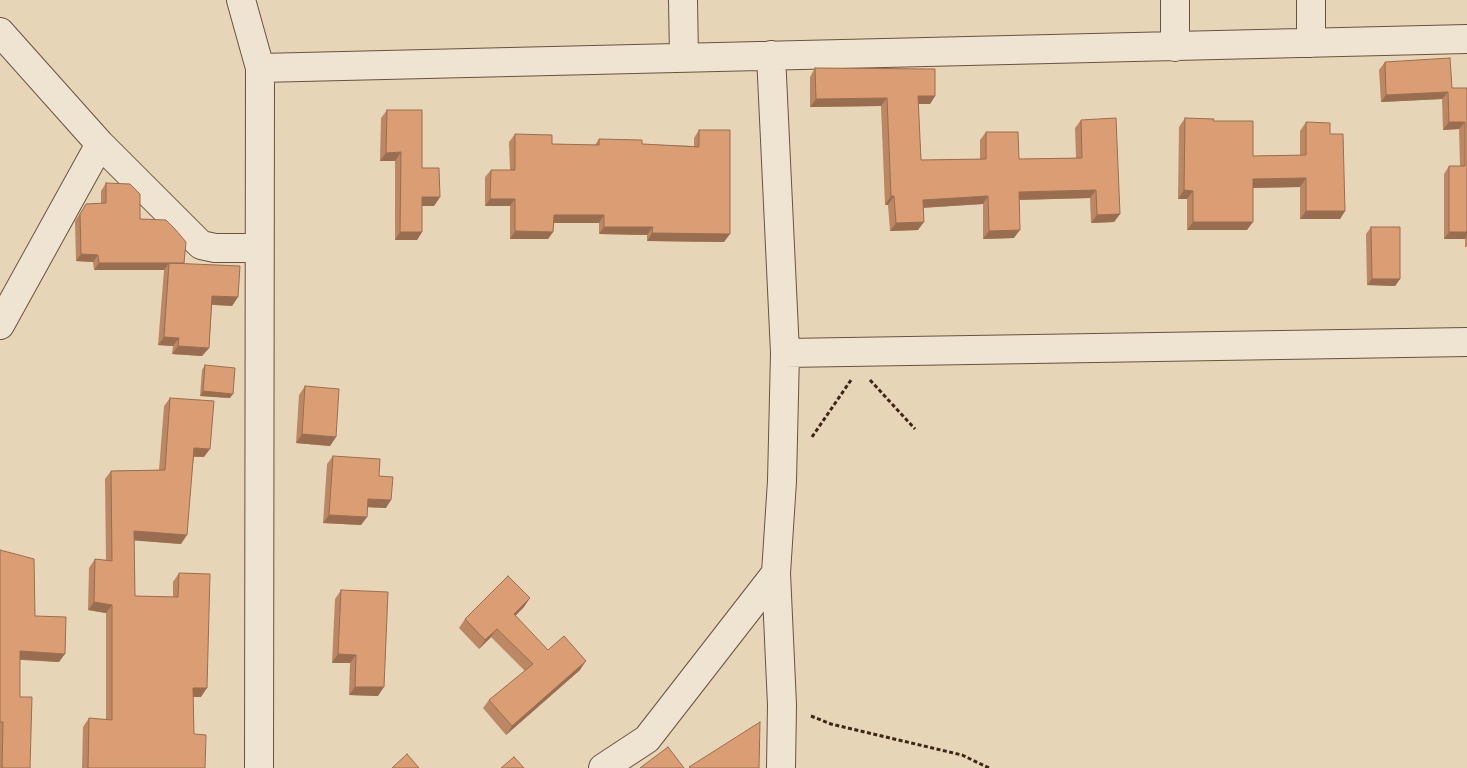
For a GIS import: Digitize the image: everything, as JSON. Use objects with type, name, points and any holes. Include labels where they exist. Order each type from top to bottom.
[{"type":"street","points":[[241,0],[260,68],[259,768]]},
{"type":"street","points":[[683,0],[684,57]]},
{"type":"street","points":[[1175,0],[1175,47]]},
{"type":"street","points":[[1311,0],[1312,42]]},
{"type":"street","points":[[0,32],[100,144],[201,245],[215,248],[259,248]]},
{"type":"street","points":[[260,68],[1467,39]]},
{"type":"street","points":[[771,55],[785,353],[782,481],[776,573],[782,705],[781,768]]},
{"type":"street","points":[[0,325],[100,144]]},
{"type":"street","points":[[785,353],[1467,342]]},
{"type":"street","points":[[603,768],[647,739],[776,573]]},
{"type":"path","points":[[866,376],[915,429]]},
{"type":"path","points":[[810,441],[854,377]]},
{"type":"path","points":[[782,705],[831,724],[962,755],[989,768]]},
{"type":"building","points":[[1450,58],[1452,88],[1467,88],[1467,232],[1449,232],[1449,166],[1465,166],[1465,122],[1449,122],[1448,92],[1386,95],[1385,62]]},
{"type":"building","points":[[815,68],[935,69],[935,96],[918,96],[921,160],[986,159],[986,132],[1018,132],[1019,159],[1082,158],[1081,120],[1116,118],[1120,214],[1097,215],[1096,190],[1019,192],[1020,230],[989,231],[988,196],[923,200],[924,222],[896,223],[894,196],[891,196],[887,98],[816,99]]},
{"type":"building","points":[[387,110],[422,110],[422,168],[439,168],[440,197],[422,197],[422,232],[400,232],[401,152],[386,153]]},
{"type":"building","points":[[1185,118],[1214,119],[1213,121],[1253,121],[1253,156],[1306,155],[1306,122],[1330,123],[1330,134],[1343,134],[1345,211],[1306,211],[1306,178],[1253,179],[1253,222],[1193,222],[1193,191],[1184,190]]},
{"type":"building","points":[[699,130],[730,130],[730,234],[652,233],[653,227],[604,227],[604,215],[554,215],[553,232],[515,231],[515,199],[490,199],[491,170],[515,170],[515,134],[552,135],[552,144],[599,145],[599,139],[642,140],[642,144],[699,147]]},
{"type":"building","points":[[106,183],[130,184],[140,194],[140,219],[166,220],[175,229],[186,242],[184,263],[99,263],[98,255],[81,254],[80,214],[86,204],[106,203]]},
{"type":"building","points":[[1371,227],[1400,227],[1400,279],[1372,279]]},
{"type":"building","points":[[169,263],[240,266],[238,297],[212,296],[209,348],[178,346],[179,338],[164,337]]},
{"type":"building","points":[[205,365],[235,368],[233,394],[203,391]]},
{"type":"building","points":[[305,386],[339,389],[336,437],[302,434]]},
{"type":"building","points":[[170,398],[214,401],[210,449],[194,448],[187,535],[134,531],[135,596],[178,597],[179,573],[210,574],[207,688],[193,688],[194,734],[206,735],[205,768],[88,768],[89,718],[112,720],[112,605],[94,602],[95,559],[112,561],[111,471],[165,470]]},
{"type":"building","points":[[333,456],[380,459],[379,476],[393,477],[391,500],[368,499],[367,517],[329,515]]},
{"type":"building","points":[[0,550],[34,559],[35,616],[66,617],[65,654],[20,651],[20,697],[32,697],[30,768],[2,768],[3,722],[0,722]]},
{"type":"building","points":[[508,576],[530,598],[514,614],[548,650],[564,636],[586,661],[512,726],[489,700],[533,664],[497,629],[485,640],[465,619]]},
{"type":"building","points":[[341,590],[388,592],[384,687],[355,687],[356,655],[338,654]]},
{"type":"building","points":[[760,722],[759,768],[689,767]]},
{"type":"building","points":[[668,747],[684,768],[640,768]]},
{"type":"building","points":[[407,754],[419,768],[392,768]]},
{"type":"building","points":[[514,757],[524,768],[501,768]]}]
